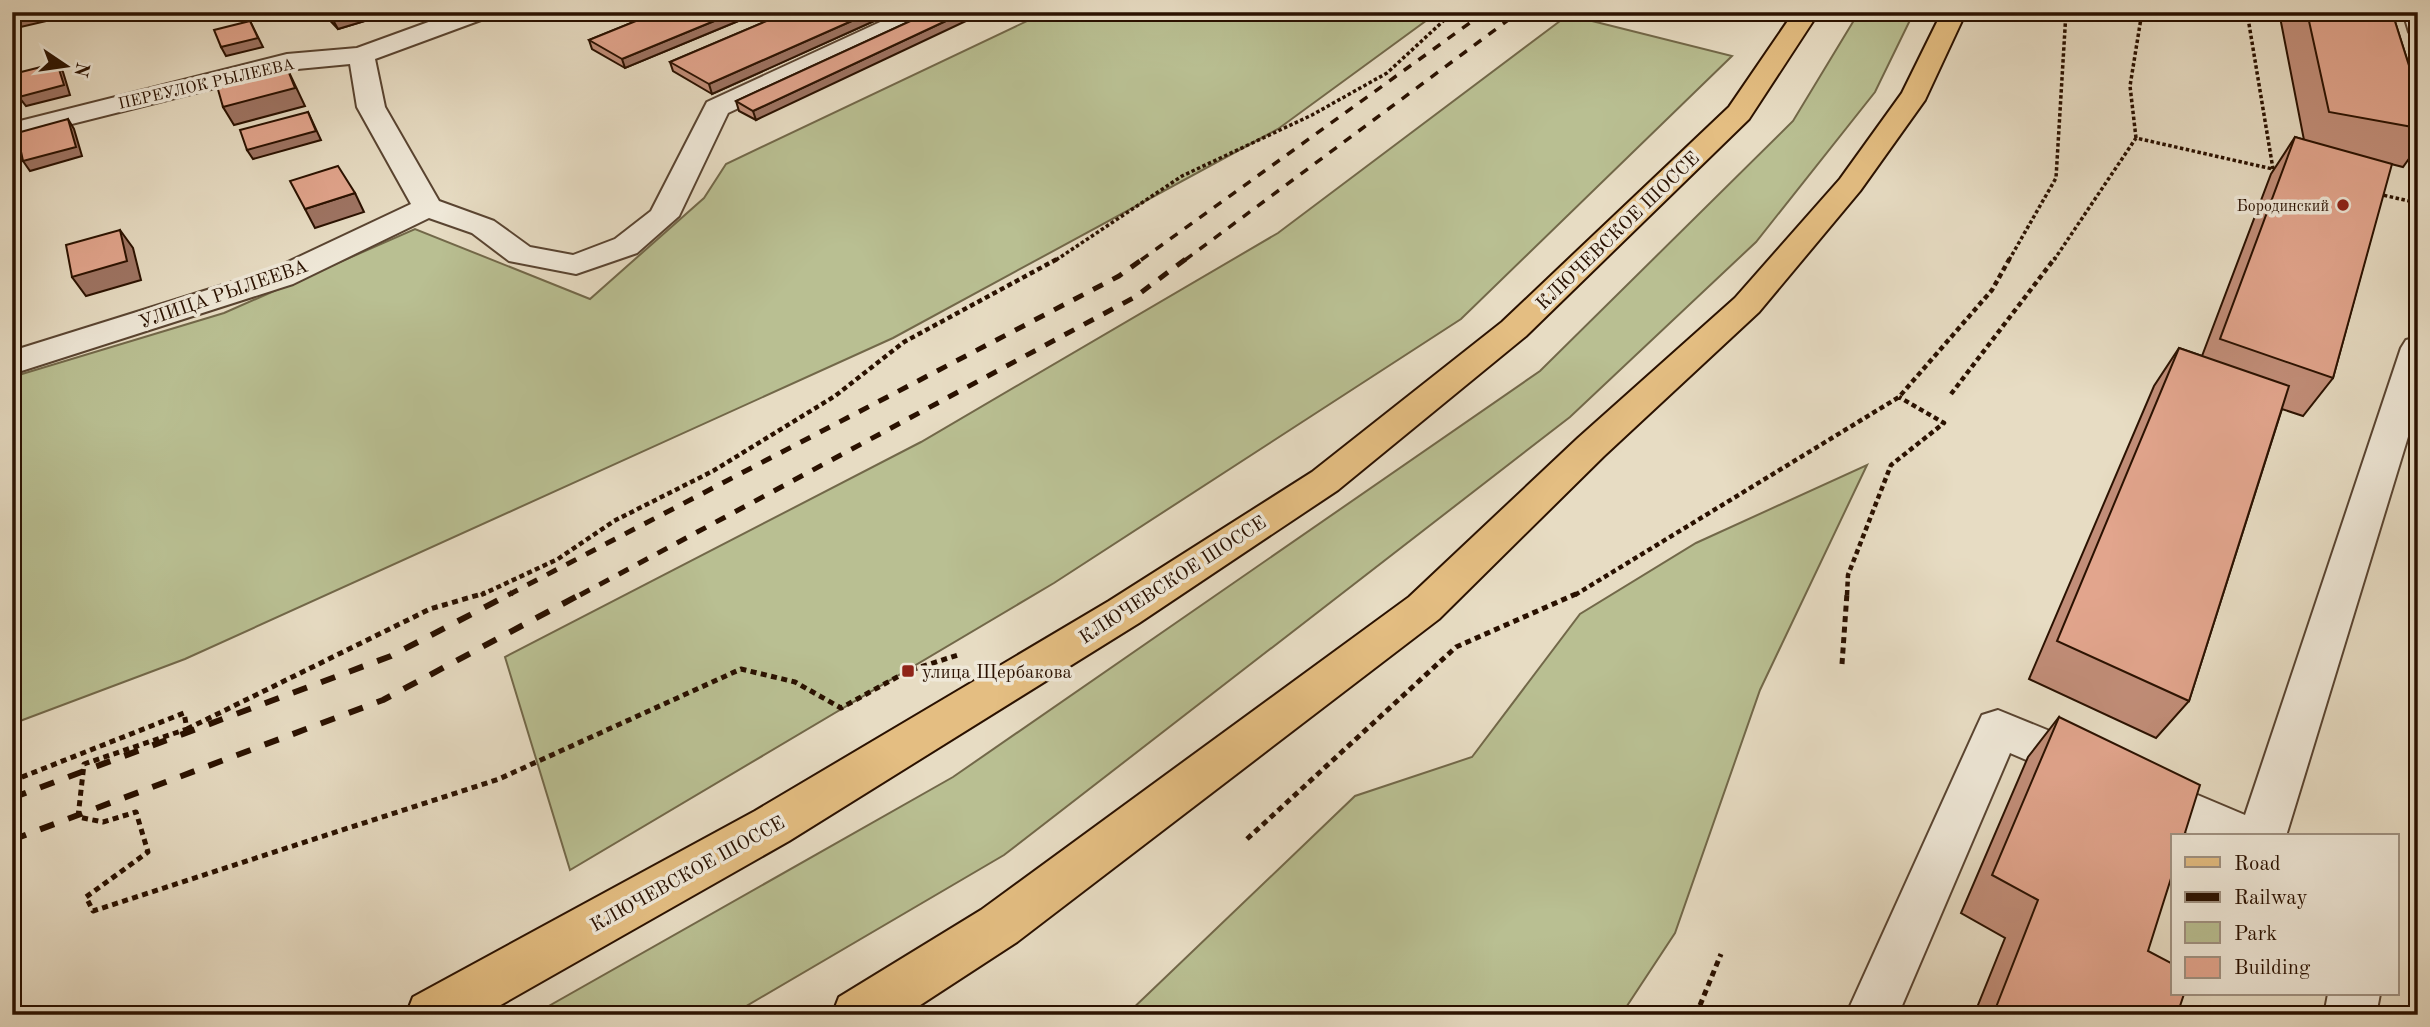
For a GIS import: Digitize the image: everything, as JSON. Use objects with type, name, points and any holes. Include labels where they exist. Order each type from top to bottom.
[{"type":"main road","name":"КЛЮЧЕВСКОЕ ШОССЕ","points":[[432,1015],[772,826],[1124,611],[1325,481],[1514,329],[1738,113],[1807,12]]},
{"type":"main road","points":[[858,1015],[999,926],[1424,608],[1591,447],[1747,305],[1850,185],[1915,94],[1954,12]]},
{"type":"street","name":"ПЕРЕУЛОК РЫЛЕЕВА","points":[[12,131],[287,62],[361,55],[480,12]]},
{"type":"street","points":[[361,55],[371,107],[428,207],[483,228],[520,254],[576,265],[626,246],[664,216],[717,108],[923,12]]},
{"type":"street","points":[[2415,12],[2418,27]]},
{"type":"street","name":"УЛИЦА РЫЛЕЕВА","points":[[12,363],[282,277],[428,207]]},
{"type":"street","points":[[2263,834],[2418,348]]},
{"type":"street","points":[[1872,1015],[1998,728],[2239,834]]},
{"type":"street","points":[[2350,1015],[2354,996]]},
{"type":"path","points":[[970,651],[908,671],[841,708],[795,682],[741,669],[499,779],[93,911],[86,897],[148,852],[136,812],[103,822],[78,817],[84,764],[187,729],[430,609],[483,594],[558,559],[614,521],[713,471],[835,396],[904,342],[1036,273],[1182,176],[1312,115],[1387,73],[1453,12]]},
{"type":"path","points":[[1247,839],[1455,648],[1566,600],[1899,397],[1992,290],[2056,178],[2066,12]]},
{"type":"path","points":[[1951,394],[2048,269],[2136,138],[2130,86],[2142,12]]},
{"type":"path","points":[[2248,12],[2273,169]]},
{"type":"path","points":[[2136,138],[2286,172]]},
{"type":"path","points":[[2365,191],[2418,203]]},
{"type":"path","points":[[1842,664],[1849,575],[1891,465],[1944,423],[1899,397]]},
{"type":"path","points":[[12,780],[184,713],[187,729]]},
{"type":"path","points":[[1696,1015],[1721,954]]},
{"type":"green space","points":[[1046,12],[1438,12],[1278,129],[893,338],[185,659],[12,724],[12,377],[224,313],[415,229],[590,299],[704,198],[726,164]]},
{"type":"green space","points":[[1859,12],[1914,12],[1875,92],[1756,242],[1570,417],[1004,855],[731,1015],[533,1015],[953,777],[1540,371],[1793,121]]},
{"type":"green space","points":[[1568,15],[1732,56],[1461,319],[1054,583],[570,870],[505,657],[921,442],[1278,233]]},
{"type":"green space","points":[[1867,465],[1760,690],[1675,933],[1621,1015],[1126,1015],[1355,796],[1472,757],[1580,614],[1696,543]]},
{"type":"building","points":[[12,12],[40,12],[12,18]]},
{"type":"building","points":[[326,12],[360,12],[333,20]]},
{"type":"building","points":[[658,12],[736,12],[622,59],[589,40]]},
{"type":"building","points":[[788,12],[872,12],[709,84],[670,62]]},
{"type":"building","points":[[930,12],[965,12],[753,111],[736,101]]},
{"type":"building","points":[[2307,12],[2392,12],[2418,94],[2418,128],[2329,112]]},
{"type":"building","points":[[250,21],[258,38],[221,47],[214,30]]},
{"type":"building","points":[[57,63],[64,85],[19,97],[13,74]]},
{"type":"building","points":[[287,68],[295,88],[223,107],[217,86]]},
{"type":"building","points":[[308,112],[316,131],[247,150],[240,130]]},
{"type":"building","points":[[68,119],[76,147],[23,161],[17,133]]},
{"type":"building","points":[[2295,137],[2392,164],[2333,378],[2220,339]]},
{"type":"building","points":[[338,166],[355,193],[305,209],[290,181]]},
{"type":"building","points":[[120,230],[127,261],[72,277],[66,245]]},
{"type":"building","points":[[2179,348],[2289,386],[2189,701],[2057,641]]},
{"type":"building","points":[[2059,717],[2200,785],[2185,834],[2171,834],[2171,878],[2148,951],[2171,963],[2171,996],[2183,996],[2177,1015],[1993,1015],[2038,900],[1992,875]]},
{"type":"railway","points":[[1141,260],[1485,12]]},
{"type":"railway","points":[[1185,260],[1519,12]]},
{"type":"railway","points":[[508,595],[1119,276],[1144,258]]},
{"type":"railway","points":[[580,595],[1135,297],[1187,258]]},
{"type":"railway","points":[[12,798],[391,656],[512,593]]},
{"type":"railway","points":[[12,840],[383,700],[583,593]]},
{"type":"place","name":"Бородинский","points":[[2343,205]]},
{"type":"place","name":"улица Щербакова","points":[[908,671]]}]
